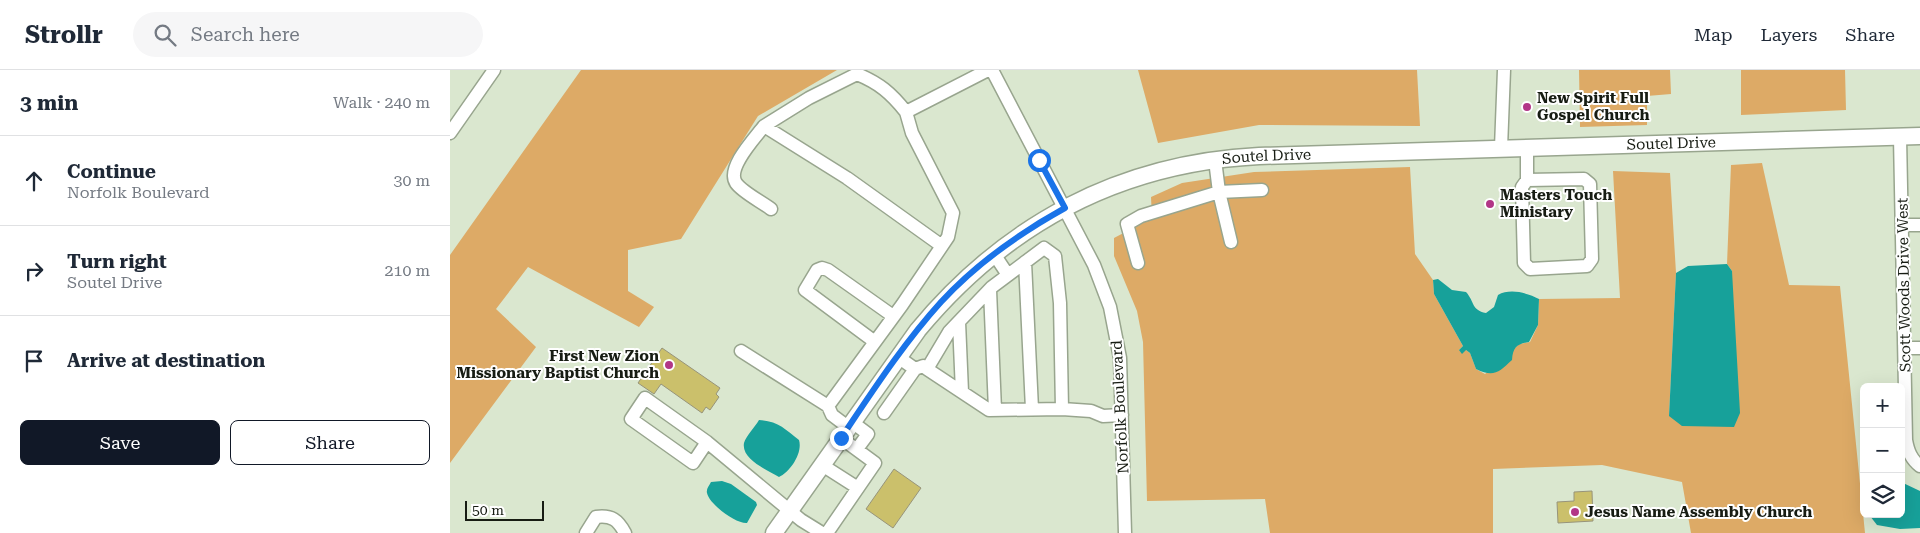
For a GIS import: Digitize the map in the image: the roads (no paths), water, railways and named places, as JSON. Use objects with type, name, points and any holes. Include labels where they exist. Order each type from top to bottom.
[{"type":"main road","name":"Soutel Drive","points":[[774,533],[898,357],[941,302],[994,254],[1026,230],[1102,190],[1144,174],[1192,162],[1259,156],[1920,136]]},
{"type":"street","points":[[450,133],[494,70]]},
{"type":"street","points":[[906,112],[988,70]]},
{"type":"street","name":"Norfolk Boulevard","points":[[992,70],[1094,265],[1110,306],[1120,358],[1125,533]]},
{"type":"street","points":[[1501,148],[1504,70]]},
{"type":"street","points":[[771,209],[737,184],[733,177],[735,166],[764,126],[809,98],[857,74],[875,81],[896,99],[906,112],[912,133],[953,212],[948,237],[828,406]]},
{"type":"street","points":[[764,126],[847,178],[942,246]]},
{"type":"street","name":"Scott Woods Drive West","points":[[1900,137],[1906,440],[1908,450],[1917,464]]},
{"type":"street","points":[[1527,147],[1527,180],[1522,187],[1524,263],[1530,269],[1587,266],[1592,259],[1590,184],[1584,179],[1527,180]]},
{"type":"street","points":[[1215,160],[1219,192],[1231,242]]},
{"type":"street","points":[[1138,263],[1127,224],[1141,216],[1219,192],[1262,190]]},
{"type":"street","points":[[1903,226],[1920,225]]},
{"type":"street","points":[[884,413],[949,332],[990,290],[1044,248],[1055,256],[1060,303],[1062,409]]},
{"type":"street","points":[[994,254],[1008,275]]},
{"type":"street","points":[[1025,262],[1032,409]]},
{"type":"street","points":[[875,342],[805,290],[817,270],[822,268],[828,270],[893,316]]},
{"type":"street","points":[[990,290],[995,410]]},
{"type":"street","points":[[959,322],[962,392]]},
{"type":"street","points":[[1905,348],[1920,348]]},
{"type":"street","points":[[741,351],[828,406],[832,415],[847,429],[857,449],[875,462],[827,533]]},
{"type":"street","points":[[898,357],[962,392],[989,410],[1062,409],[1091,411],[1103,416],[1122,416]]},
{"type":"street","points":[[707,442],[693,463],[632,419],[645,398],[707,442],[811,527],[822,533]]},
{"type":"street","points":[[847,429],[868,434],[857,449]]},
{"type":"street","points":[[822,465],[858,488]]},
{"type":"street","points":[[586,533],[596,517],[604,516],[619,522],[625,533]]},
{"type":"water","points":[[1727,264],[1732,271],[1740,413],[1734,427],[1682,426],[1669,416],[1676,273],[1688,266]]},
{"type":"water","points":[[1438,279],[1452,290],[1466,292],[1475,308],[1486,313],[1494,307],[1498,295],[1503,293],[1519,292],[1539,299],[1538,325],[1529,342],[1516,347],[1512,360],[1500,370],[1487,373],[1476,369],[1470,353],[1466,350],[1462,354],[1459,350],[1463,346],[1434,294],[1433,280]]},
{"type":"water","points":[[759,420],[776,424],[799,440],[799,451],[795,462],[779,477],[756,464],[744,449],[745,440]]},
{"type":"water","points":[[722,481],[731,484],[756,502],[757,505],[747,523],[730,517],[718,508],[709,497],[707,490],[711,482]]},
{"type":"water","points":[[1905,484],[1920,491],[1920,528],[1900,529],[1877,525],[1872,518],[1905,518]]},
{"type":"place","name":"New Spirit Full Gospel Church","points":[[1527,107]]},
{"type":"place","name":"Masters Touch Ministary","points":[[1490,204]]},
{"type":"place","name":"First New Zion Missionary Baptist Church","points":[[669,365]]},
{"type":"place","name":"Jesus Name Assembly Church","points":[[1575,512]]}]
